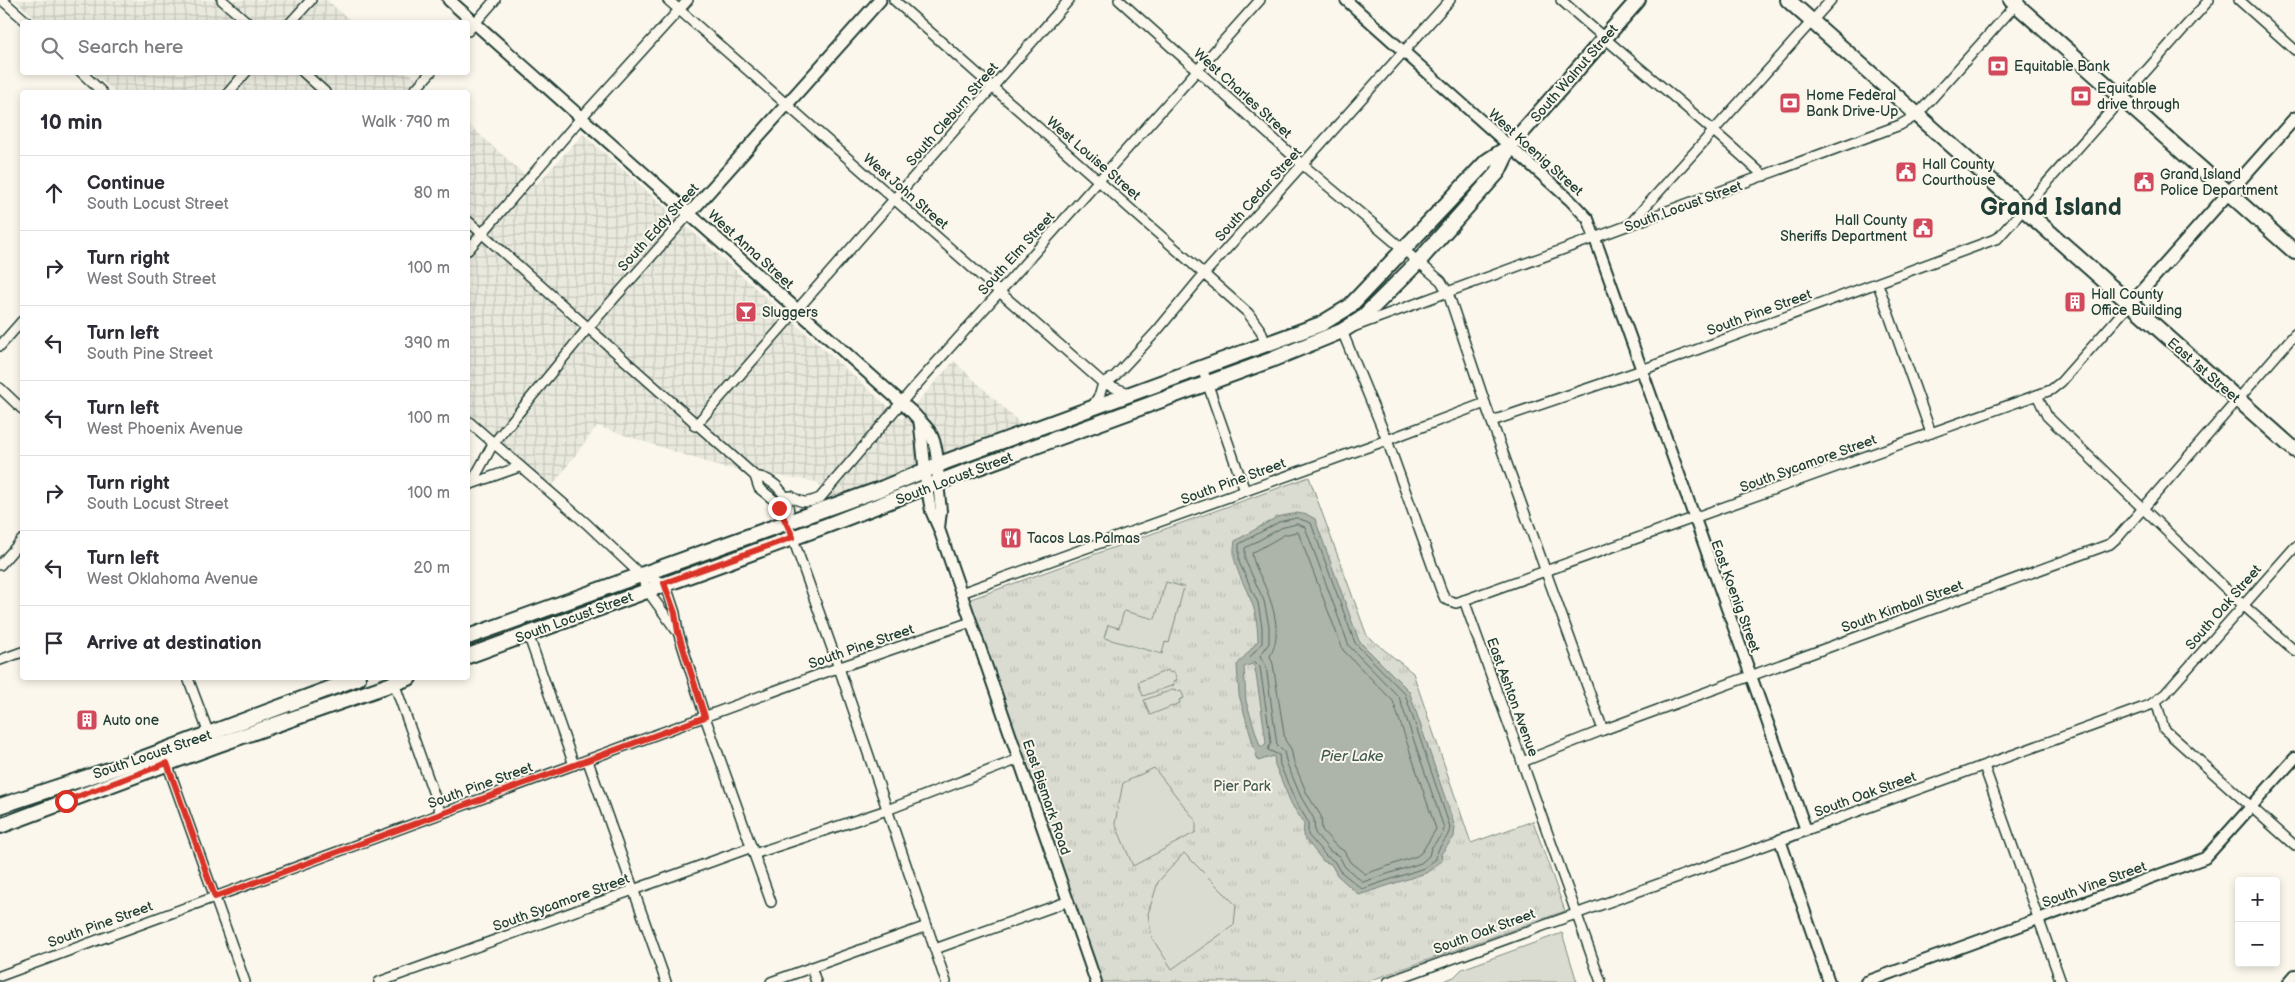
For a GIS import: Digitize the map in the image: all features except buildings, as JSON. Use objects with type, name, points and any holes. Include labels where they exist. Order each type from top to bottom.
[{"type":"main road","name":"West Anna Street","points":[[449,0],[465,20]]},
{"type":"main road","name":"South Eddy Street","points":[[689,214],[880,0]]},
{"type":"main road","name":"South Walnut Street","points":[[1403,250],[1487,161],[1510,146],[1638,0]]},
{"type":"main road","name":"East 1st Street","points":[[1788,0],[2295,450]]},
{"type":"main road","points":[[2016,2],[2122,99],[2295,252]]},
{"type":"main road","name":"West Anna Street","points":[[471,27],[582,118],[796,310],[902,402],[928,429],[932,438],[932,486]]},
{"type":"main road","points":[[2130,304],[2295,118]]},
{"type":"main road","name":"South Walnut Street","points":[[1418,262],[1498,172],[1510,146]]},
{"type":"main road","name":"South Locust Street","points":[[470,636],[883,488],[932,468],[1320,324],[1349,307],[1403,250]]},
{"type":"main road","name":"South Locust Street","points":[[470,655],[1207,384],[1342,331],[1361,318],[1418,262]]},
{"type":"main road","name":"South Locust Street","points":[[0,806],[209,734],[353,680]]},
{"type":"main road","name":"South Locust Street","points":[[0,826],[393,680]]},
{"type":"street","points":[[2,0],[25,20]]},
{"type":"street","points":[[222,0],[245,20]]},
{"type":"street","points":[[293,20],[311,0]]},
{"type":"street","points":[[471,27],[495,0]]},
{"type":"street","name":"West John Street","points":[[668,0],[1103,383],[1131,394]]},
{"type":"street","points":[[470,248],[582,118],[688,0]]},
{"type":"street","name":"West Louise Street","points":[[894,0],[1248,313],[1261,330],[1266,345]]},
{"type":"street","name":"South Cleburn Street","points":[[696,426],[796,310],[994,88],[1069,0]]},
{"type":"street","name":"West Charles Street","points":[[1119,0],[1302,165],[1441,281],[1448,293]]},
{"type":"street","name":"South Elm Street","points":[[785,497],[791,496],[800,502],[807,503],[820,498],[1000,291],[1260,0]]},
{"type":"street","name":"West Koenig Street","points":[[1346,0],[1570,200],[1588,219],[1642,370]]},
{"type":"street","name":"South Cedar Street","points":[[1092,408],[1100,394],[1103,383],[1114,377],[1156,332],[1204,274],[1450,0]]},
{"type":"street","points":[[1561,0],[1604,39],[1715,131],[1764,176]]},
{"type":"street","points":[[1627,226],[1715,131],[1831,0]]},
{"type":"street","name":"South Pine Street","points":[[1492,421],[1642,370],[1993,242],[2003,235],[2209,0]]},
{"type":"street","points":[[2239,0],[2295,50]]},
{"type":"street","name":"South Locust Street","points":[[1342,331],[1891,130],[1917,115],[2016,2]]},
{"type":"street","points":[[84,75],[100,90]]},
{"type":"street","points":[[231,90],[243,75]]},
{"type":"street","points":[[306,75],[323,90]]},
{"type":"street","points":[[415,90],[428,75]]},
{"type":"street","name":"South Eddy Street","points":[[470,483],[493,444],[587,329],[689,214]]},
{"type":"street","points":[[470,223],[696,426],[755,476],[766,478],[785,497],[790,512],[787,522]]},
{"type":"street","points":[[1878,284],[1930,433]]},
{"type":"street","points":[[1448,293],[1485,402],[1603,730]]},
{"type":"street","name":"South Sycamore Street","points":[[1464,600],[2051,390],[2062,382],[2130,304]]},
{"type":"street","points":[[0,346],[20,323]]},
{"type":"street","points":[[1342,331],[1387,440],[1445,599],[1456,603],[1464,600]]},
{"type":"street","name":"South Kimball Street","points":[[1522,762],[1603,730],[2097,550],[2119,536],[2295,334]]},
{"type":"street","points":[[1202,368],[1245,491]]},
{"type":"street","name":"East Koenig Street","points":[[1642,370],[1806,830]]},
{"type":"street","points":[[0,388],[20,407]]},
{"type":"street","points":[[2037,395],[2047,416],[2243,605],[2295,651]]},
{"type":"street","name":"South Pine Street","points":[[961,593],[1387,440],[1485,402]]},
{"type":"street","points":[[470,423],[587,524],[641,575],[664,583],[675,613],[678,632],[705,717],[771,902]]},
{"type":"street","name":"South Eddy Street","points":[[470,485],[519,467]]},
{"type":"street","points":[[755,476],[759,488],[775,501],[793,537],[946,982]]},
{"type":"street","name":"East Bismark Road","points":[[932,486],[931,511],[939,529],[1096,982]]},
{"type":"street","points":[[0,565],[20,542]]},
{"type":"street","name":"South Oak Street","points":[[1388,982],[2150,705],[2165,694],[2295,547]]},
{"type":"street","points":[[641,575],[646,590],[678,632]]},
{"type":"street","name":"East Ashton Avenue","points":[[1464,600],[1601,982]]},
{"type":"street","name":"South Pine Street","points":[[0,976],[839,668],[971,622]]},
{"type":"street","points":[[528,634],[574,765]]},
{"type":"street","points":[[0,660],[20,653]]},
{"type":"street","points":[[189,680],[209,734]]},
{"type":"street","points":[[393,680],[441,814]]},
{"type":"street","points":[[2156,701],[2164,729],[2295,846]]},
{"type":"street","name":"South Vine Street","points":[[1866,982],[2205,858],[2295,758]]},
{"type":"street","name":"South Sycamore Street","points":[[379,982],[399,979],[633,890],[887,810],[1019,759]]},
{"type":"street","points":[[588,760],[666,982]]},
{"type":"street","points":[[167,763],[245,982]]},
{"type":"street","points":[[1984,766],[2061,982]]},
{"type":"street","points":[[1780,840],[1829,982]]},
{"type":"street","points":[[935,949],[1069,901]]},
{"type":"street","points":[[771,982],[927,926]]},
{"type":"street","points":[[812,967],[816,982]]},
{"type":"street","points":[[2288,982],[2295,975]]},
{"type":"shaded area","points":[[15,0],[327,0],[350,20],[38,20]]},
{"type":"shaded area","points":[[95,75],[411,75],[430,90],[113,90]]},
{"type":"shaded area","points":[[470,126],[536,185],[583,134],[902,419],[954,361],[1036,438],[839,513],[817,482],[721,467],[597,426],[551,488],[470,415]]},
{"type":"green space","name":"Pier Park","points":[[1309,477],[1367,636],[1413,673],[1471,843],[1533,821],[1565,911],[1366,982],[1102,982],[968,600]]},
{"type":"green space","points":[[1166,582],[1184,587],[1169,643],[1165,642],[1162,654],[1104,638],[1108,625],[1119,628],[1124,611],[1155,619]]},
{"type":"green space","points":[[1168,670],[1170,673],[1174,672],[1177,680],[1173,682],[1174,685],[1143,696],[1138,682]]},
{"type":"green space","points":[[1175,689],[1176,692],[1181,690],[1184,698],[1179,700],[1180,703],[1150,715],[1144,700]]},
{"type":"green space","points":[[1154,768],[1196,821],[1196,832],[1133,866],[1115,823],[1123,783]]},
{"type":"green space","points":[[1184,853],[1236,905],[1234,925],[1172,969],[1152,938],[1148,914],[1158,882]]},
{"type":"green space","points":[[1562,933],[1577,982],[1441,982],[1454,977],[1462,969]]},
{"type":"water","name":"Pier Lake","points":[[1297,513],[1308,515],[1315,519],[1359,641],[1409,691],[1455,827],[1454,837],[1441,854],[1442,861],[1426,873],[1359,895],[1337,875],[1331,864],[1323,861],[1303,836],[1304,824],[1291,803],[1275,765],[1274,756],[1258,761],[1239,695],[1237,665],[1258,641],[1258,637],[1253,607],[1234,557],[1235,541],[1277,517]],"holes":[[[1252,664],[1255,668],[1266,743],[1263,746],[1260,746],[1246,701],[1244,667]]]},
{"type":"place","name":"Equitable Bank","points":[[1998,66]]},
{"type":"place","name":"Equitable drive through","points":[[2081,96]]},
{"type":"place","name":"Home Federal Bank Drive-Up","points":[[1790,103]]},
{"type":"place","name":"Hall County Courthouse","points":[[1906,172]]},
{"type":"place","name":"Grand Island Police Department","points":[[2144,182]]},
{"type":"place","name":"Hall County Sheriffs Department","points":[[1923,228]]},
{"type":"place","name":"Hall County Office Building","points":[[2075,302]]},
{"type":"place","name":"Sluggers","points":[[746,312]]},
{"type":"place","name":"Tacos Las Palmas","points":[[1011,538]]},
{"type":"place","name":"Auto one","points":[[87,720]]},
{"type":"district","name":"Grand Island","points":[[2051,207]]},
{"type":"route","points":[[66,801],[167,763],[215,897],[705,717],[678,632],[675,613],[664,583],[793,537],[779,508]]}]
